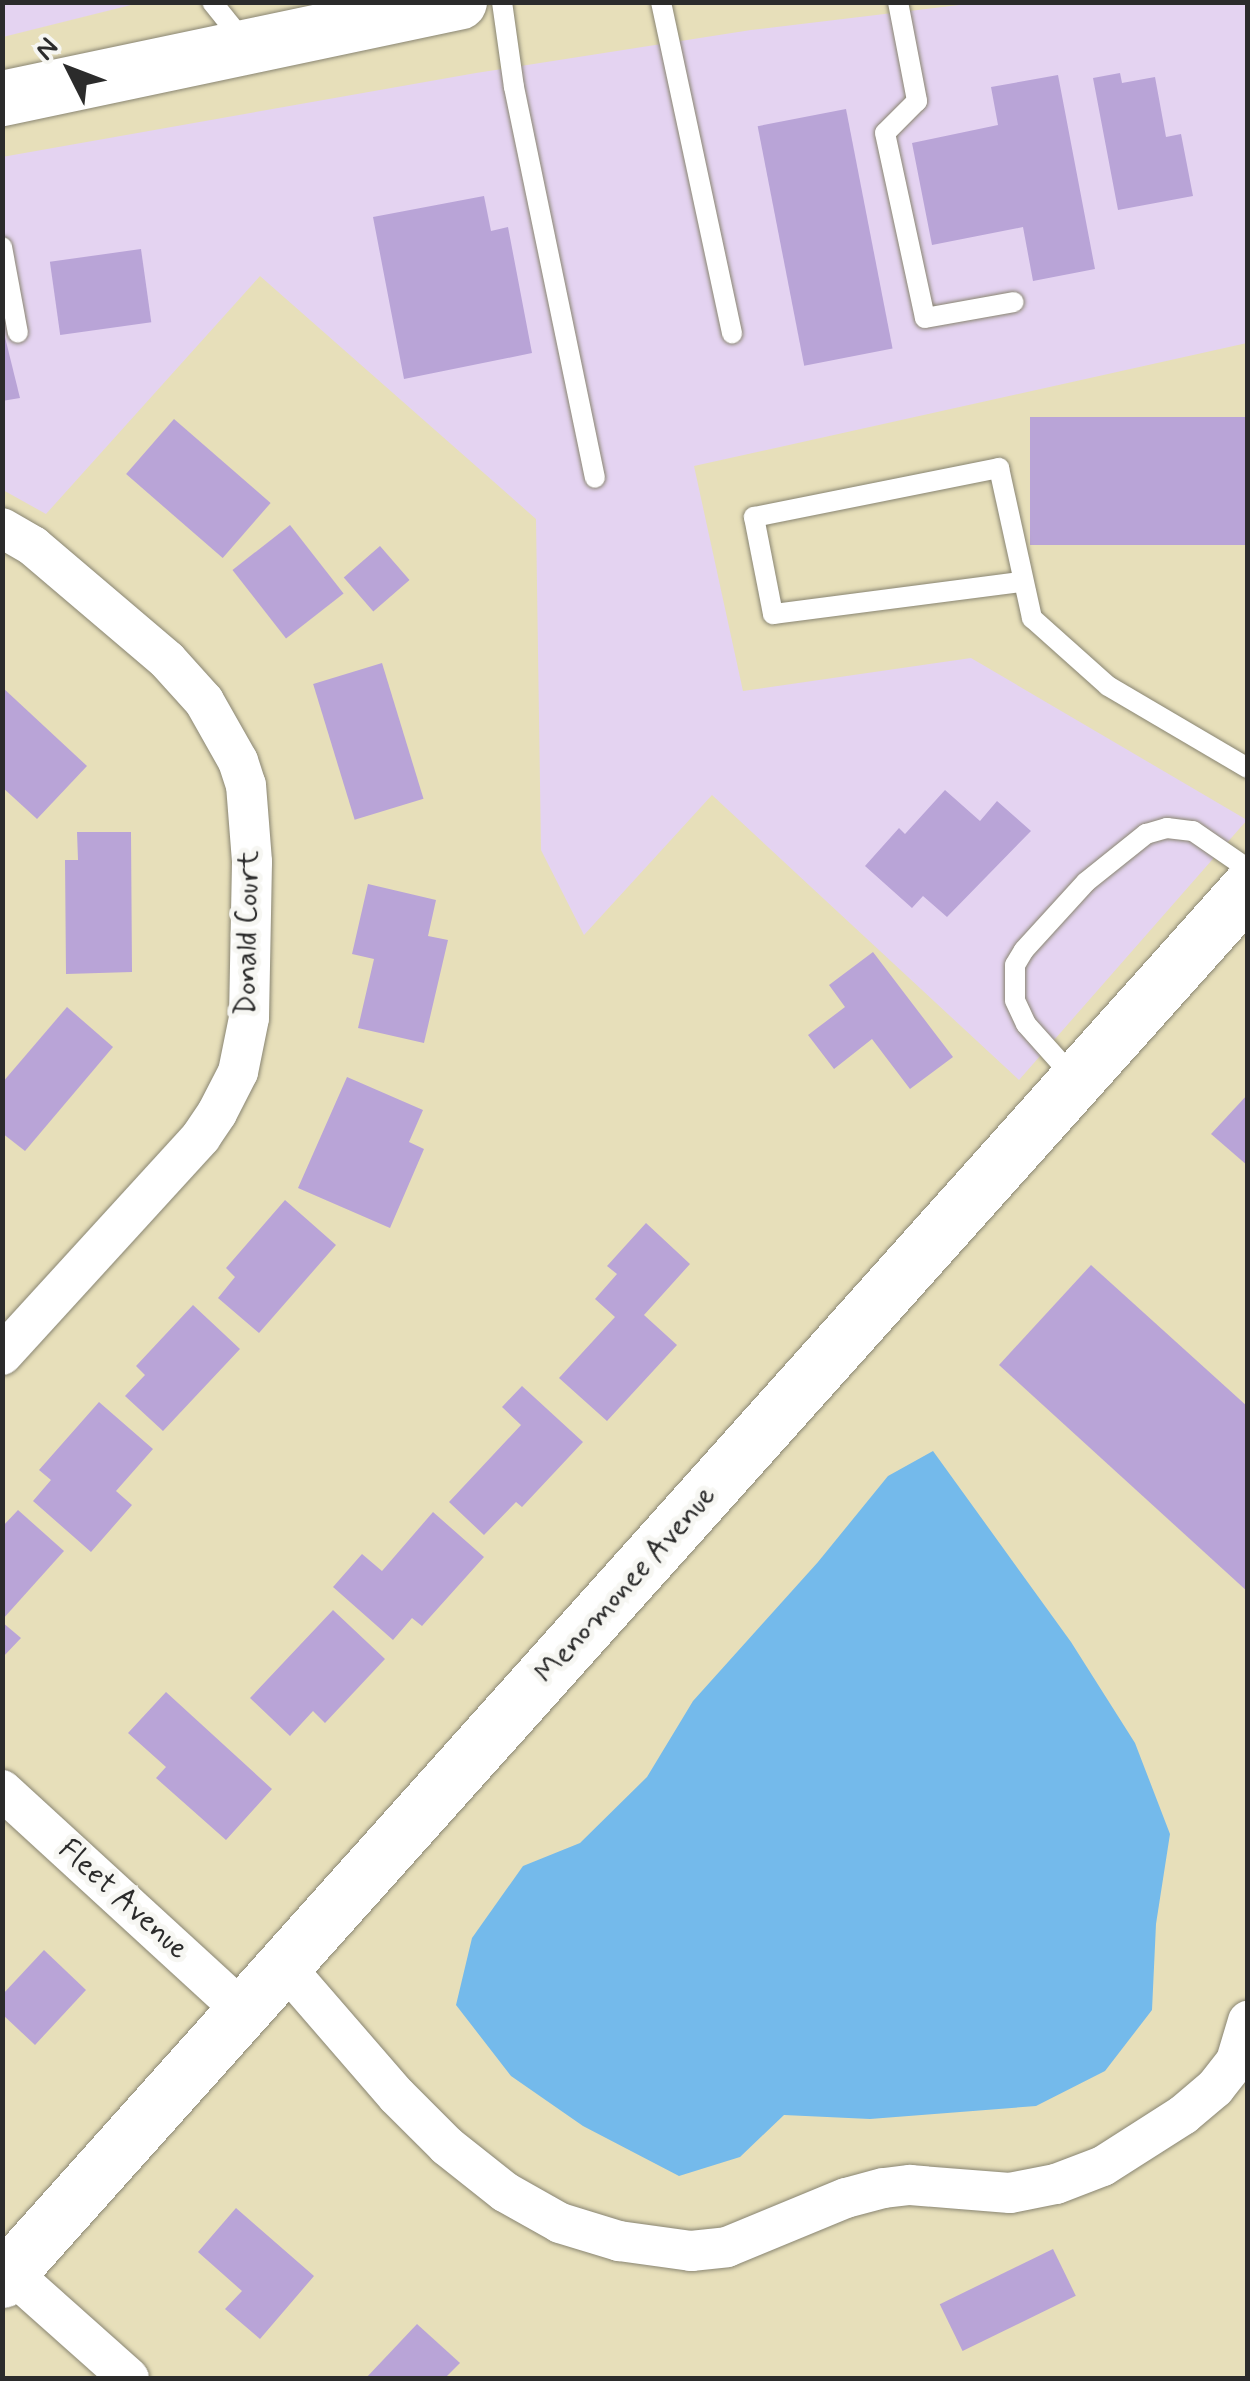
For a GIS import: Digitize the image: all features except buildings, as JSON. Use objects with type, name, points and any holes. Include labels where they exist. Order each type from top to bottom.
[{"type":"street","points":[[2,98],[228,23],[459,2]]},
{"type":"street","name":"Donald Court","points":[[2,528],[34,546],[168,660],[204,701],[238,761],[246,784],[252,862],[249,1018],[238,1072],[201,1137],[2,1355]]},
{"type":"street","name":"Menomonee Avenue","points":[[6,2276],[243,2010],[286,1968],[1248,888]]},
{"type":"street","name":"Fleet Avenue","points":[[2,1790],[243,2010]]},
{"type":"street","points":[[286,1968],[397,2096],[448,2146],[506,2192],[560,2223],[619,2241],[692,2251],[727,2247],[846,2198],[884,2188],[910,2185],[1010,2193],[1056,2184],[1103,2166],[1183,2115],[1215,2088],[1236,2061],[1248,2022]]},
{"type":"street","points":[[6,2276],[129,2378]]},
{"type":"lane","points":[[502,2],[514,88],[595,478]]},
{"type":"lane","points":[[661,2],[732,333]]},
{"type":"lane","points":[[898,2],[917,102],[884,132],[925,318],[1014,302]]},
{"type":"lane","points":[[2,247],[18,334]]},
{"type":"lane","points":[[1020,582],[773,614],[754,517],[998,468],[1020,582],[1032,618],[1108,686],[1248,768]]},
{"type":"lane","points":[[1076,1080],[1026,1024],[1014,1000],[1014,965],[1024,950],[1086,882],[1146,834],[1167,828],[1193,831],[1248,869]]},
{"type":"shaded area","points":[[3,2],[139,2],[139,3],[3,37]]},
{"type":"shaded area","points":[[984,2],[1247,3],[1247,343],[694,466],[743,691],[971,658],[1247,820],[1019,1080],[712,795],[584,935],[541,850],[536,519],[260,276],[46,514],[3,490],[2,157],[476,73],[751,30]]},
{"type":"water","points":[[933,1451],[1071,1642],[1135,1743],[1170,1834],[1156,1924],[1152,2010],[1105,2071],[1036,2106],[870,2119],[784,2115],[740,2157],[679,2176],[583,2126],[511,2076],[456,2005],[472,1938],[523,1866],[580,1843],[647,1777],[693,1701],[818,1562],[888,1476]]}]
